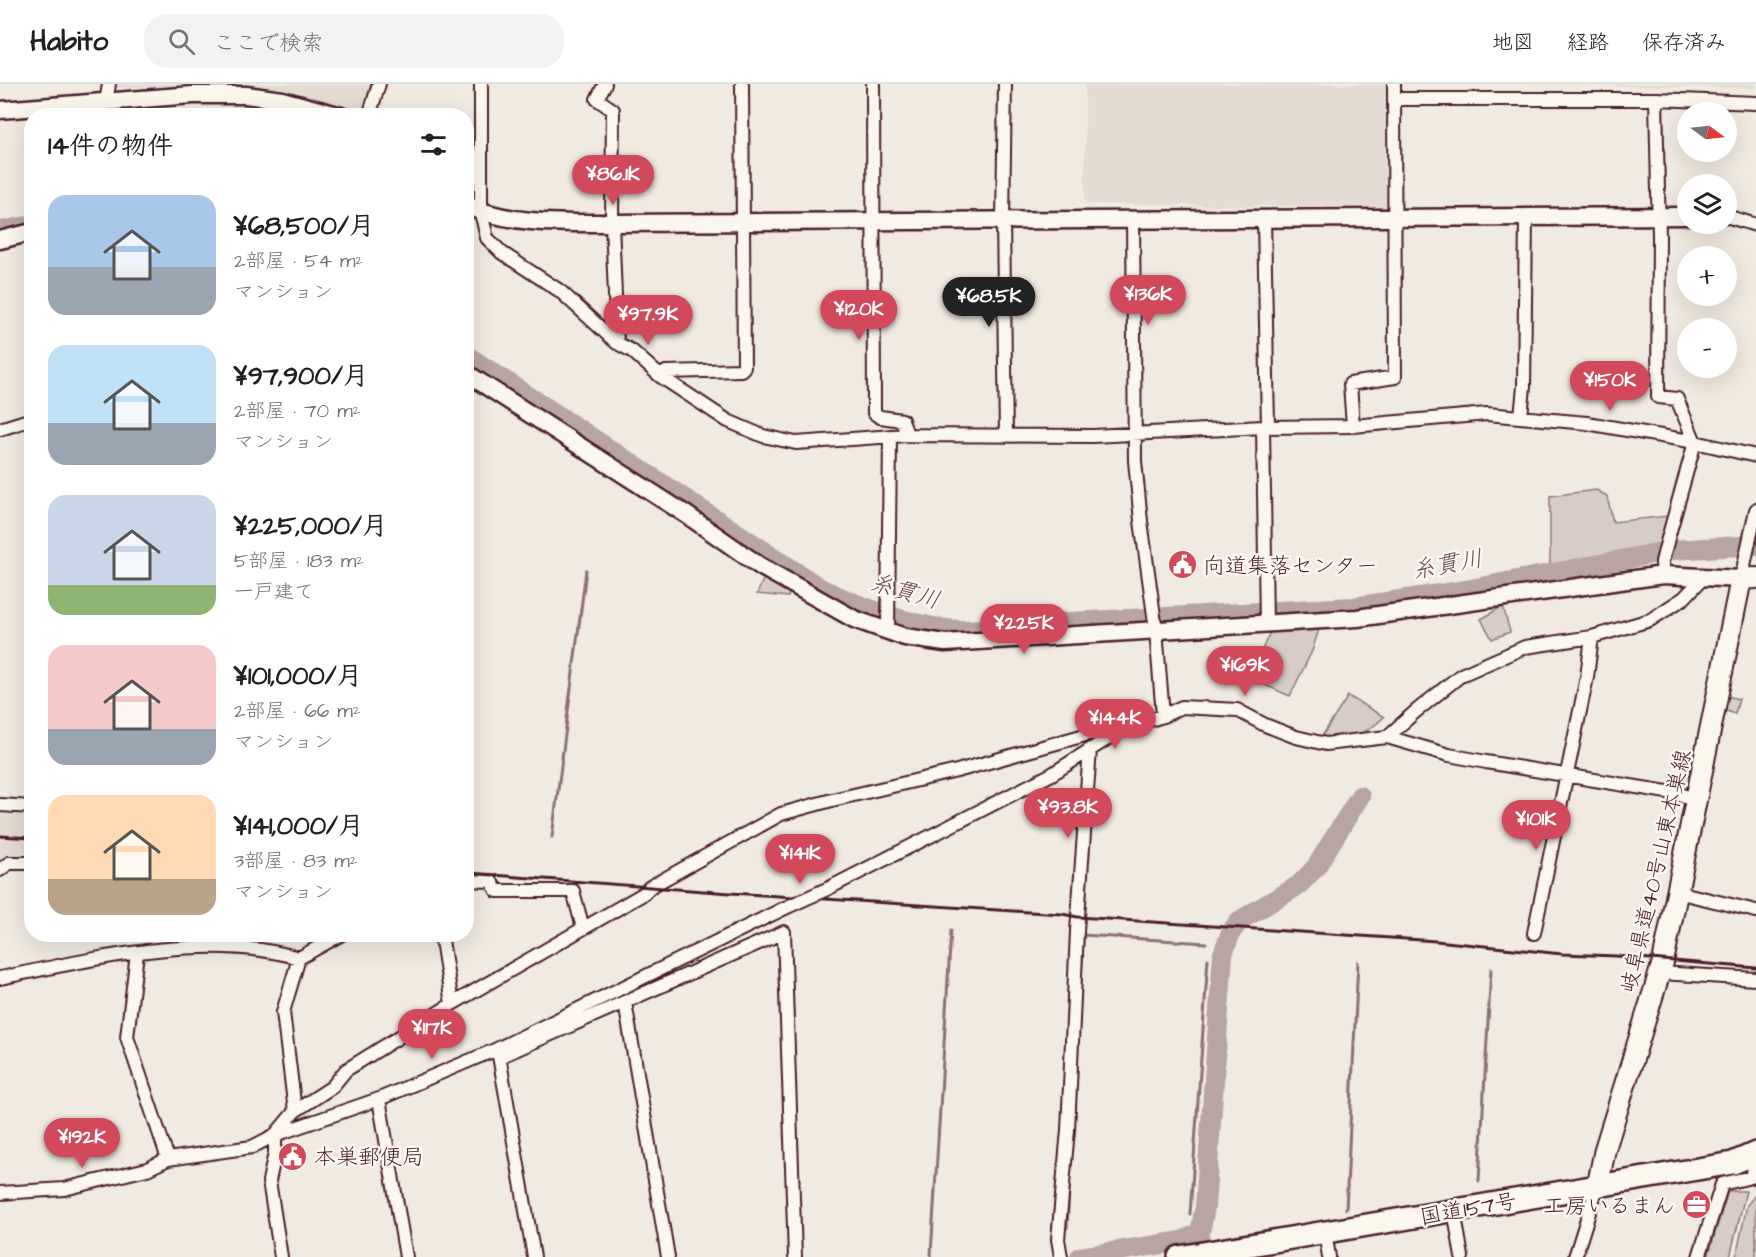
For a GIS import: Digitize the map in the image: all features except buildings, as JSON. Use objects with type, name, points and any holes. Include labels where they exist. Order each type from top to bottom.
[{"type":"highway","name":"国道157号","points":[[1191,1256],[1598,1184],[1733,1163],[1756,1154]]},
{"type":"main road","name":"岐阜県道40号山東本巣線","points":[[1598,1184],[1605,1149],[1660,973],[1697,800],[1749,579]]},
{"type":"street","points":[[106,103],[109,84]]},
{"type":"street","points":[[372,108],[379,84]]},
{"type":"street","points":[[481,84],[474,208],[487,238],[502,253],[560,291],[617,344],[632,351],[660,376],[728,421],[776,440],[796,443],[908,435],[1134,434],[1266,427],[1353,426],[1487,414],[1587,423],[1695,442],[1756,456]]},
{"type":"street","points":[[605,84],[597,99],[613,110],[612,224],[617,344]]},
{"type":"street","points":[[660,376],[666,372],[741,370],[744,367],[742,84]]},
{"type":"street","points":[[873,84],[874,413],[880,417],[902,420],[908,435]]},
{"type":"street","points":[[1005,84],[1003,220],[1006,436]]},
{"type":"street","points":[[1353,426],[1350,384],[1395,377],[1394,84]]},
{"type":"street","points":[[30,108],[193,95],[246,95],[282,100],[312,108]]},
{"type":"street","points":[[1394,99],[1656,99],[1756,103]]},
{"type":"street","points":[[1656,99],[1659,397],[1677,399],[1695,442],[1667,542],[1662,569]]},
{"type":"street","points":[[0,110],[24,108]]},
{"type":"street","points":[[474,208],[554,223],[612,224],[1396,217],[1526,219],[1677,216]]},
{"type":"street","points":[[1263,218],[1266,615]]},
{"type":"street","points":[[1133,219],[1134,434],[1141,521],[1163,716]]},
{"type":"street","points":[[1521,416],[1524,377],[1526,219]]},
{"type":"street","points":[[1737,219],[1756,225]]},
{"type":"street","points":[[0,240],[24,234]]},
{"type":"street","points":[[474,378],[687,515],[760,566],[854,619],[888,621],[914,639],[945,643],[1154,622],[1266,615],[1394,614],[1662,569],[1704,578],[1749,579],[1747,554],[1756,510]]},
{"type":"street","points":[[0,429],[24,422]]},
{"type":"street","points":[[888,621],[890,436]]},
{"type":"street","points":[[1386,737],[1461,675],[1525,647],[1592,638],[1650,620],[1684,598],[1704,578]]},
{"type":"street","points":[[1534,933],[1587,677],[1592,638]]},
{"type":"street","points":[[281,1257],[269,1181],[275,1153],[275,1135],[295,1111],[332,1087],[346,1071],[452,1004],[714,850],[781,814],[957,771],[1092,733],[1127,728],[1182,707],[1237,710],[1265,725],[1296,737],[1326,744],[1386,737],[1449,755],[1679,794],[1697,800]]},
{"type":"street","points":[[498,1053],[1014,794],[1052,774],[1127,728]]},
{"type":"street","points":[[1060,1252],[1058,1239],[1068,1130],[1077,931],[1090,749]]},
{"type":"street","points":[[0,805],[24,806]]},
{"type":"street","points":[[0,870],[9,863],[24,862]]},
{"type":"street","points":[[474,880],[490,881],[497,891],[573,891],[583,928]]},
{"type":"street","points":[[1677,892],[1756,911]]},
{"type":"street","points":[[0,1193],[64,1189],[147,1169],[168,1159],[252,1147],[275,1135],[379,1099],[625,1002],[784,932],[795,1257]]},
{"type":"street","points":[[295,1111],[283,1012],[299,958],[328,942]]},
{"type":"street","points":[[442,942],[452,1004]]},
{"type":"street","points":[[0,978],[68,964],[190,946],[277,951],[299,958]]},
{"type":"street","points":[[137,953],[127,1037],[168,1159]]},
{"type":"street","points":[[1660,973],[1756,979]]},
{"type":"street","points":[[625,1002],[668,1257]]},
{"type":"street","points":[[498,1053],[534,1257]]},
{"type":"street","points":[[379,1099],[406,1257]]},
{"type":"street","points":[[1699,1257],[1722,1184],[1750,1177],[1756,1158]]},
{"type":"street","points":[[1575,1257],[1598,1184]]},
{"type":"street","points":[[1454,1210],[1462,1257]]},
{"type":"street","points":[[1325,1232],[1329,1257]]},
{"type":"shaded area","points":[[117,84],[194,84],[116,89]]},
{"type":"shaded area","points":[[230,84],[376,84],[369,108],[344,108],[282,89]]},
{"type":"shaded area","points":[[1085,84],[1387,84],[1390,207],[1085,204]]},
{"type":"shaded area","points":[[1524,84],[1756,84],[1756,88]]},
{"type":"shaded area","points":[[1596,490],[1607,496],[1613,522],[1668,516],[1663,544],[1550,565],[1550,496]]},
{"type":"shaded area","points":[[766,573],[791,589],[788,597],[757,594]]},
{"type":"shaded area","points":[[1503,606],[1510,632],[1492,639],[1481,619]]},
{"type":"shaded area","points":[[1319,629],[1312,651],[1290,696],[1249,678],[1271,630]]},
{"type":"shaded area","points":[[1348,696],[1384,717],[1371,728],[1356,736],[1339,739],[1322,736]]},
{"type":"shaded area","points":[[1727,696],[1739,699],[1735,714],[1724,710]]},
{"type":"shaded area","points":[[0,810],[24,812],[24,860],[0,867]]},
{"type":"shaded area","points":[[1728,1191],[1746,1191],[1730,1257],[1708,1257]]},
{"type":"shaded area","points":[[1756,1194],[1756,1257],[1736,1257],[1747,1205]]},
{"type":"waterway","name":"糸貫川","points":[[0,231],[24,226]]},
{"type":"waterway","name":"糸貫川","points":[[474,360],[822,589],[882,614],[946,629],[978,630],[1033,624],[1354,607],[1466,590],[1672,550],[1756,545]]},
{"type":"waterway","points":[[552,837],[586,570]]},
{"type":"waterway","points":[[1080,1257],[1182,1241],[1200,1233],[1205,1207],[1223,954],[1231,932],[1239,921],[1299,885],[1316,867],[1360,796]]},
{"type":"waterway","points":[[931,1255],[951,930]]},
{"type":"waterway","points":[[1081,983],[1083,935],[1206,943]]},
{"type":"waterway","points":[[1190,1214],[1208,959]]},
{"type":"waterway","points":[[1346,1209],[1358,962]]},
{"type":"waterway","points":[[1479,1181],[1491,969]]},
{"type":"waterway","points":[[1067,1228],[1070,1170]]},
{"type":"railway","points":[[0,836],[24,838]]},
{"type":"railway","points":[[474,874],[1436,941],[1562,954],[1616,956],[1756,968]]},
{"type":"place","name":"向道集落センター","points":[[1182,565]]},
{"type":"place","name":"本巣郵便局","points":[[293,1156]]},
{"type":"place","name":"工房いるまん","points":[[1696,1205]]}]
